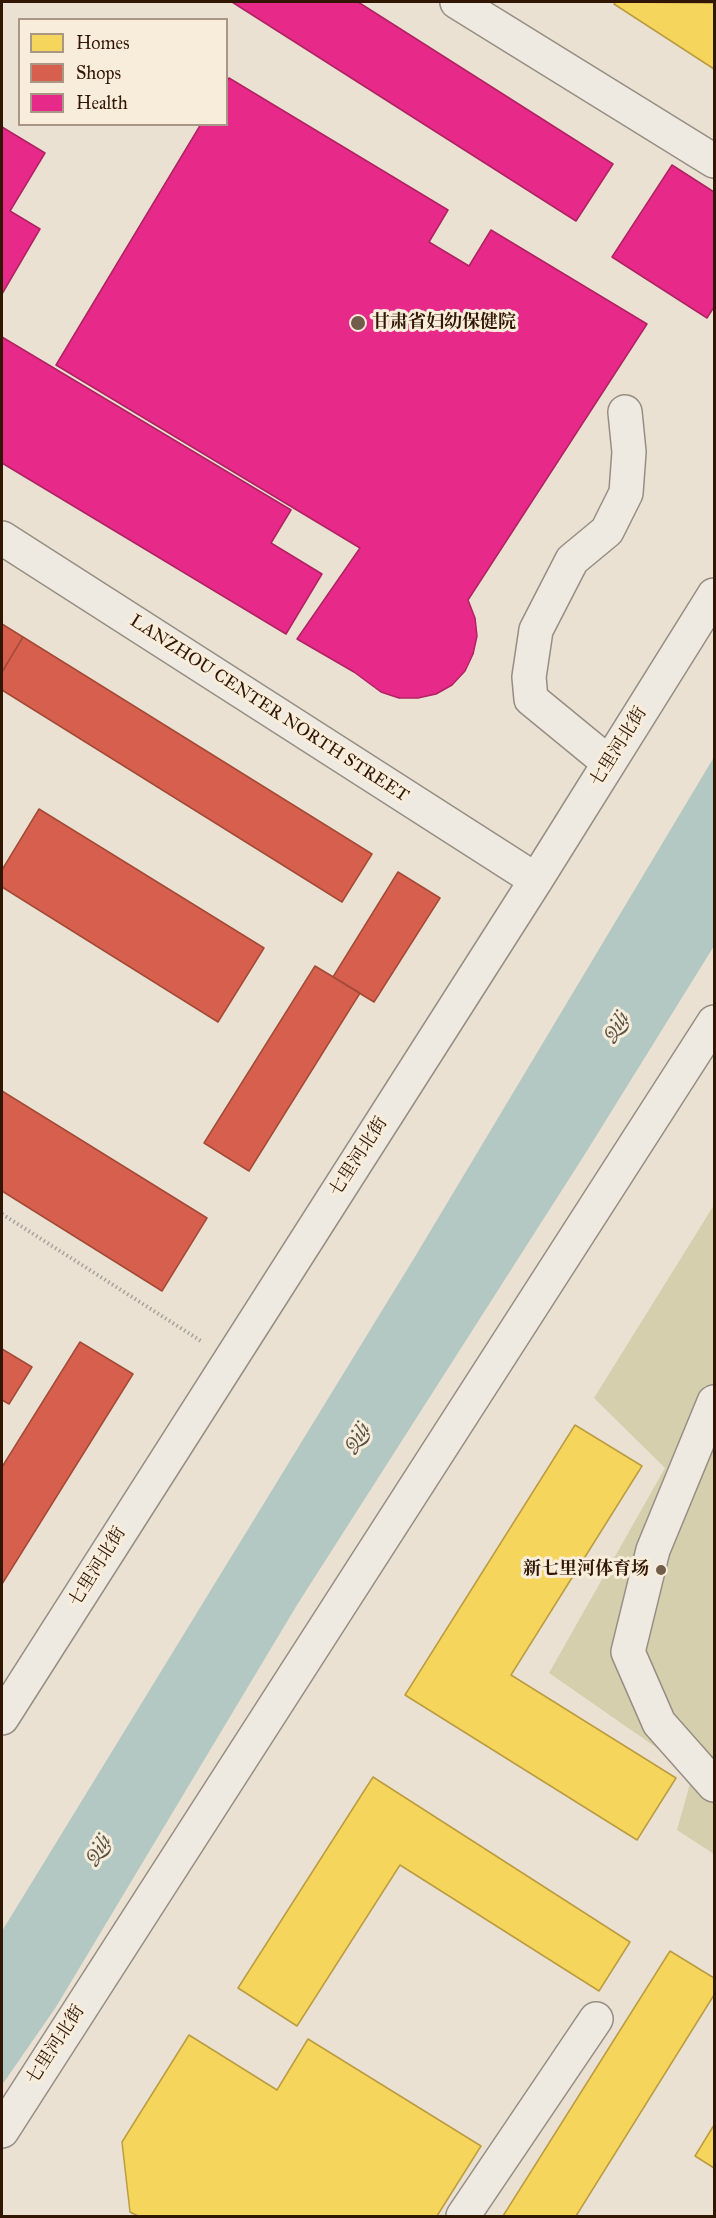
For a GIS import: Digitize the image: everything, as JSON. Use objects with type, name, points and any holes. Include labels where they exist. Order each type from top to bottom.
[{"type":"street","points":[[458,2],[714,161]]},
{"type":"street","points":[[609,763],[531,699],[530,677],[536,630],[572,560],[607,531],[626,493],[629,452],[625,412]]},
{"type":"street","name":"LANZHOU CENTER NORTH STREET","points":[[2,537],[536,880]]},
{"type":"street","name":"七里河北街","points":[[2,1718],[536,880],[714,595]]},
{"type":"street","name":"七里河北街","points":[[2,2131],[714,1022]]},
{"type":"street","points":[[714,1402],[653,1550],[628,1652],[659,1723],[714,1785]]},
{"type":"street","points":[[463,2217],[596,2019]]},
{"type":"path","points":[[2,1214],[230,1359]]},
{"type":"shaded area","name":"新七里河体育场","points":[[714,1205],[714,1854],[677,1830],[693,1773],[549,1673],[665,1468],[594,1398]]},
{"type":"water","name":"Qili","points":[[714,757],[714,946],[585,1154],[297,1605],[56,2007],[2,2085],[2,1931],[416,1255]]},
{"type":"building: Homes","points":[[616,2],[714,3],[714,69],[614,4]]},
{"type":"building: Homes","points":[[575,1425],[642,1466],[511,1675],[676,1778],[637,1840],[405,1695]]},
{"type":"building: Homes","points":[[373,1777],[630,1942],[599,1991],[400,1865],[297,2026],[238,1988]]},
{"type":"building: Homes","points":[[670,1951],[714,1978],[714,1995],[576,2216],[503,2216]]},
{"type":"building: Homes","points":[[189,2035],[277,2090],[308,2039],[481,2146],[437,2216],[138,2216],[130,2212],[122,2142]]},
{"type":"building: Homes","points":[[714,2125],[714,2168],[695,2156]]},
{"type":"building: Shops","points":[[2,624],[23,637],[2,672]]},
{"type":"building: Shops","points":[[23,637],[372,854],[342,902],[2,690],[2,672]]},
{"type":"building: Shops","points":[[39,809],[264,948],[218,1022],[2,887],[2,870]]},
{"type":"building: Shops","points":[[398,872],[440,898],[374,1002],[333,977]]},
{"type":"building: Shops","points":[[315,966],[360,993],[249,1171],[204,1143]]},
{"type":"building: Shops","points":[[2,1091],[207,1218],[162,1291],[2,1191]]},
{"type":"building: Shops","points":[[80,1342],[133,1374],[2,1584],[2,1467]]},
{"type":"building: Shops","points":[[2,1349],[32,1367],[9,1404],[2,1400]]},
{"type":"building: Health","points":[[232,2],[358,2],[613,164],[576,221]]},
{"type":"building: Health","points":[[228,79],[448,210],[429,242],[469,266],[491,230],[647,324],[468,600],[475,618],[477,636],[473,654],[465,671],[452,685],[436,694],[418,698],[399,698],[381,692],[354,672],[297,639],[360,548],[56,365],[200,126],[228,126]]},
{"type":"building: Health","points":[[2,127],[45,153],[10,211],[40,229],[2,294]]},
{"type":"building: Health","points":[[672,165],[714,192],[714,307],[707,318],[612,257]]},
{"type":"building: Health","points":[[2,337],[291,510],[271,543],[322,574],[286,634],[2,463]]},
{"type":"place","name":"甘肃省妇幼保健院","points":[[358,323]]},
{"type":"place","name":"新七里河体育场","points":[[661,1570]]}]
